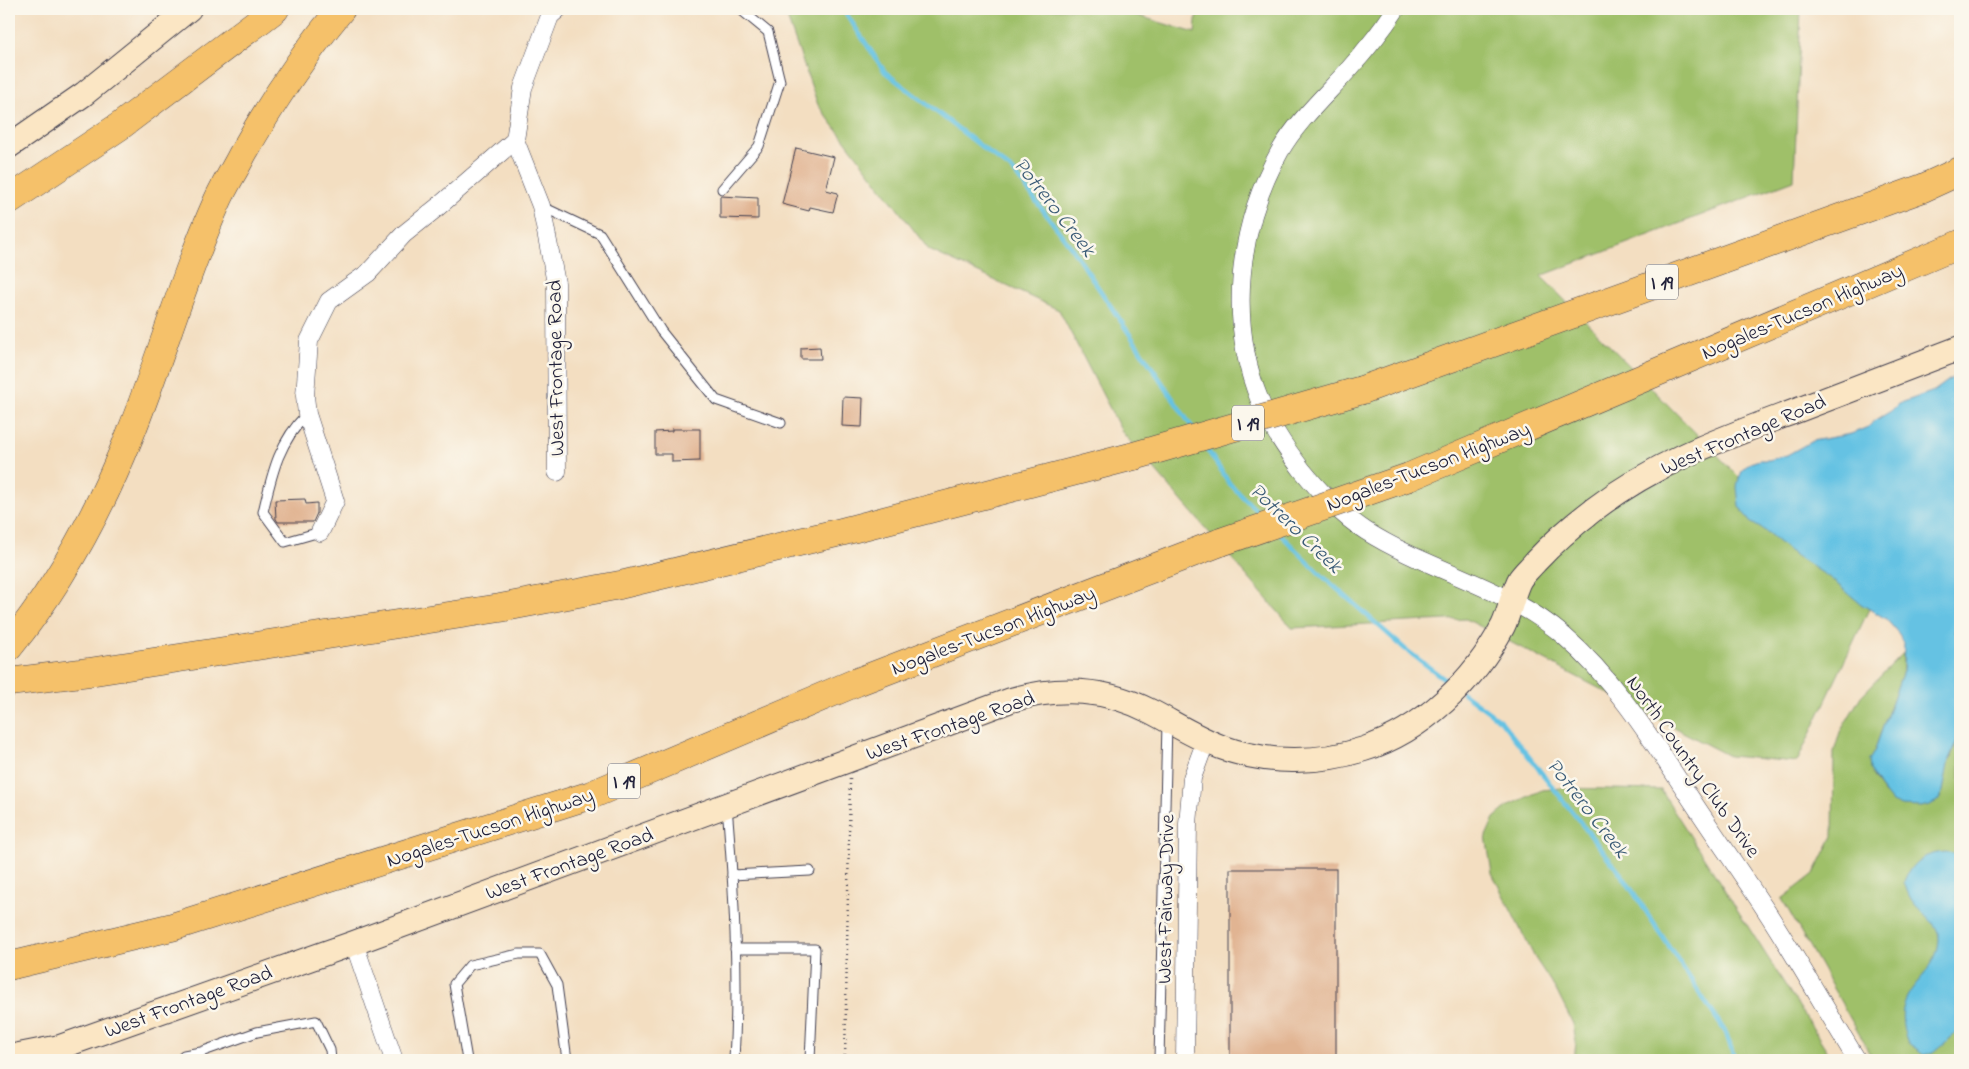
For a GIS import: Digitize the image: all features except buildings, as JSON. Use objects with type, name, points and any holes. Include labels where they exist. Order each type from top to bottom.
[{"type":"highway","points":[[9,200],[120,126],[275,9]]},
{"type":"highway","points":[[12,643],[34,614],[87,528],[130,435],[175,306],[217,200],[267,110],[312,44],[341,9]]},
{"type":"highway","name":"I 19","points":[[9,682],[490,609],[620,585],[841,532],[1134,456],[1362,390],[1923,188],[1960,172]]},
{"type":"highway","name":"Nogales–Tucson Highway","points":[[9,966],[172,927],[591,795],[857,682],[1221,542],[1409,477],[1960,244]]},
{"type":"street","points":[[9,146],[84,94],[189,9]]},
{"type":"street","points":[[320,532],[335,500],[307,414],[309,341],[329,301],[368,272],[404,234],[515,140],[523,88],[550,16],[558,9]]},
{"type":"street","name":"North Country Club Drive","points":[[1396,9],[1353,65],[1300,122],[1266,178],[1255,209],[1246,240],[1241,305],[1244,338],[1250,370],[1260,401],[1274,429],[1291,455],[1326,498],[1363,529],[1406,552],[1514,600],[1563,635],[1587,658],[1650,736],[1767,912],[1857,1060]]},
{"type":"street","name":"West Frontage Road","points":[[515,140],[541,206],[556,283],[557,472]]},
{"type":"street","name":"West Frontage Road","points":[[9,1057],[60,1047],[354,943],[1011,700],[1052,691],[1093,692],[1114,696],[1134,703],[1206,740],[1245,754],[1269,759],[1318,759],[1366,749],[1410,728],[1434,710],[1469,676],[1503,626],[1514,600],[1520,579],[1555,541],[1594,510],[1644,476],[1682,455],[1960,348]]},
{"type":"street","name":"West Fairway Drive","points":[[1185,1060],[1188,824],[1192,778],[1206,740]]},
{"type":"street","points":[[354,943],[394,1060]]},
{"type":"lane","points":[[722,189],[759,146],[780,81],[768,32],[740,9]]},
{"type":"lane","points":[[541,206],[600,234],[661,331],[716,400],[781,423]]},
{"type":"lane","points":[[307,414],[293,428],[278,456],[263,512],[285,542],[320,532]]},
{"type":"lane","points":[[1159,1060],[1167,720]]},
{"type":"lane","points":[[727,805],[737,1001],[734,1060]]},
{"type":"lane","points":[[732,875],[810,871]]},
{"type":"lane","points":[[735,950],[814,949],[810,1060]]},
{"type":"lane","points":[[468,1060],[454,984],[470,965],[519,954],[540,954],[557,985],[567,1060]]},
{"type":"lane","points":[[184,1060],[184,1055],[257,1032],[316,1022],[330,1050],[331,1060]]},
{"type":"path","points":[[845,1060],[850,760]]},
{"type":"green space","points":[[784,9],[1116,9],[1195,33],[1197,9],[1801,9],[1794,180],[1541,276],[1869,609],[1797,762],[1729,756],[1466,619],[1292,628],[1122,432],[1059,310],[929,250],[818,105]]},
{"type":"green space","points":[[1903,653],[1903,671],[1871,758],[1870,769],[1874,779],[1885,794],[1943,791],[1946,769],[1960,734],[1960,1060],[1874,1060],[1782,899],[1814,874],[1833,836],[1834,752],[1840,732],[1861,696]]},
{"type":"green space","points":[[1562,788],[1661,790],[1833,1060],[1574,1060],[1576,1043],[1573,1024],[1556,990],[1535,958],[1492,873],[1486,836],[1494,818],[1508,806],[1542,790]]},
{"type":"water","points":[[1960,372],[1960,621],[1954,632],[1960,639],[1960,734],[1949,759],[1943,791],[1939,800],[1921,807],[1901,806],[1892,802],[1880,787],[1870,770],[1869,760],[1874,752],[1903,671],[1904,643],[1886,619],[1861,604],[1830,578],[1789,551],[1767,532],[1750,522],[1739,506],[1737,487],[1743,469],[1750,463],[1787,455],[1812,441],[1851,434],[1868,427],[1898,404],[1934,391]]},
{"type":"water","points":[[1947,852],[1960,854],[1960,1030],[1934,1052],[1924,1055],[1908,1044],[1903,1024],[1903,1009],[1907,997],[1936,955],[1939,940],[1933,923],[1911,899],[1904,882],[1911,869],[1920,859],[1932,854]]},
{"type":"waterway","name":"Potrero Creek","points":[[843,9],[885,72],[1013,171],[1071,247],[1194,430]]},
{"type":"waterway","name":"Potrero Creek","points":[[1204,445],[1230,484],[1264,518]]},
{"type":"waterway","name":"Potrero Creek","points":[[1278,532],[1318,572],[1405,649],[1451,684]]},
{"type":"waterway","name":"Potrero Creek","points":[[1463,693],[1501,721],[1624,878],[1726,1033],[1735,1060]]}]
